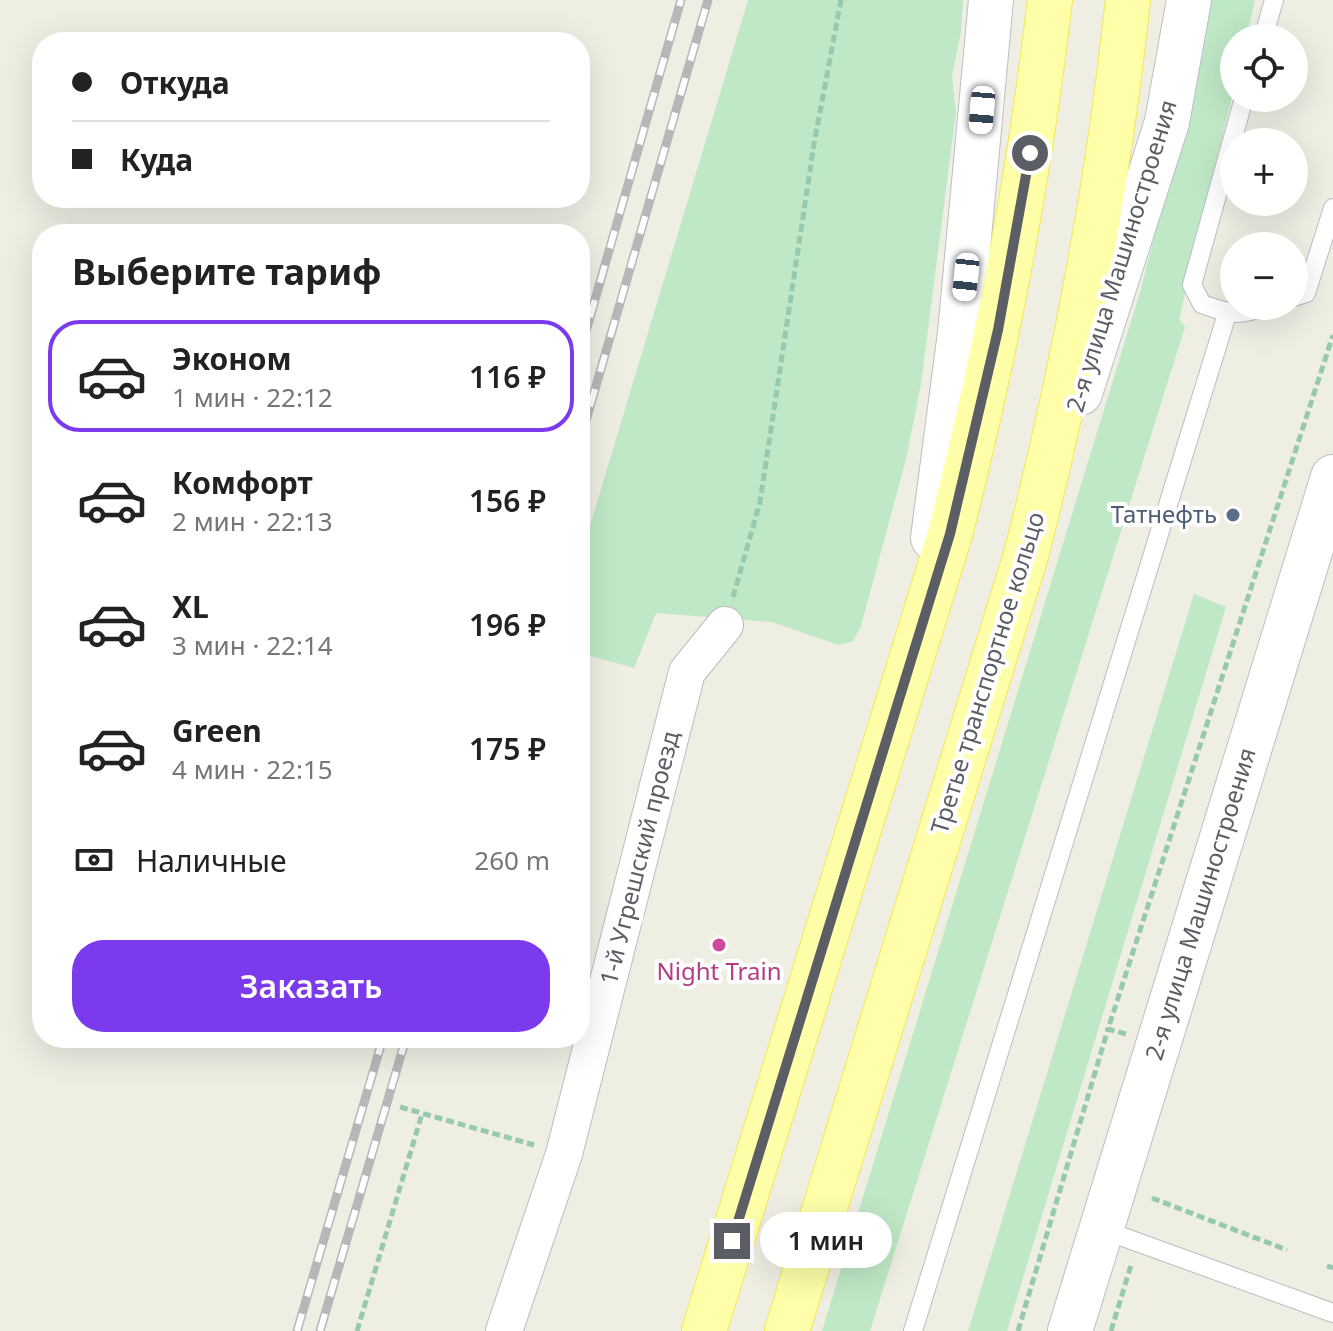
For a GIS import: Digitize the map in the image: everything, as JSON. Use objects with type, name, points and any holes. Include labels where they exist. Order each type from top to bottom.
[{"type":"main road","points":[[908,671],[928,575],[960,333],[991,0]]},
{"type":"main road","points":[[704,1331],[950,534],[998,330],[1038,103],[1050,0]]},
{"type":"main road","name":"Третье транспортное кольцо","points":[[787,1331],[1026,555],[1052,451],[1099,216],[1116,113],[1128,0]]},
{"type":"main road","name":"2-я улица Машиностроения","points":[[1026,555],[1159,150],[1189,0]]},
{"type":"main road","name":"2-я улица Машиностроения","points":[[1070,1331],[1333,477]]},
{"type":"street","name":"1-й Угрешский проезд","points":[[504,1331],[564,1154],[687,672],[725,625]]},
{"type":"lane","points":[[1267,24],[1274,0]]},
{"type":"lane","points":[[1220,311],[1202,304],[1192,285],[1240,112]]},
{"type":"lane","points":[[1308,287],[1333,208]]},
{"type":"lane","points":[[913,1331],[1225,320]]},
{"type":"lane","points":[[1101,1229],[1333,1313]]},
{"type":"path","points":[[725,625],[760,502],[814,144],[841,0]]},
{"type":"path","points":[[1018,1331],[1108,1029],[1333,335]]},
{"type":"path","points":[[1108,1029],[1116,1031]]},
{"type":"path","points":[[400,1107],[529,1144]]},
{"type":"path","points":[[357,1331],[422,1114]]},
{"type":"path","points":[[1152,1198],[1287,1250]]},
{"type":"green space","points":[[748,0],[963,0],[961,32],[952,75],[956,112],[921,384],[906,459],[861,626],[853,641],[839,645],[772,622],[656,613],[634,668],[590,656],[590,526]]},
{"type":"green space","points":[[1206,0],[1255,0],[1249,24],[1220,24],[1220,112],[1228,112],[1224,128],[1220,128],[1220,147],[1179,319],[1185,327],[870,1331],[822,1331],[1140,292],[1183,126]]},
{"type":"green space","points":[[1194,594],[1226,607],[1007,1331],[968,1331]]},
{"type":"railway","points":[[590,317],[681,0]]},
{"type":"railway","points":[[590,407],[708,0]]},
{"type":"railway","points":[[297,1331],[380,1048]]},
{"type":"railway","points":[[320,1331],[403,1048]]},
{"type":"place","name":"Татнефть","points":[[1233,515]]},
{"type":"place","name":"Night Train","points":[[719,945]]},
{"type":"route","points":[[732,1241],[950,534],[976,434],[998,330],[1030,153]]}]
